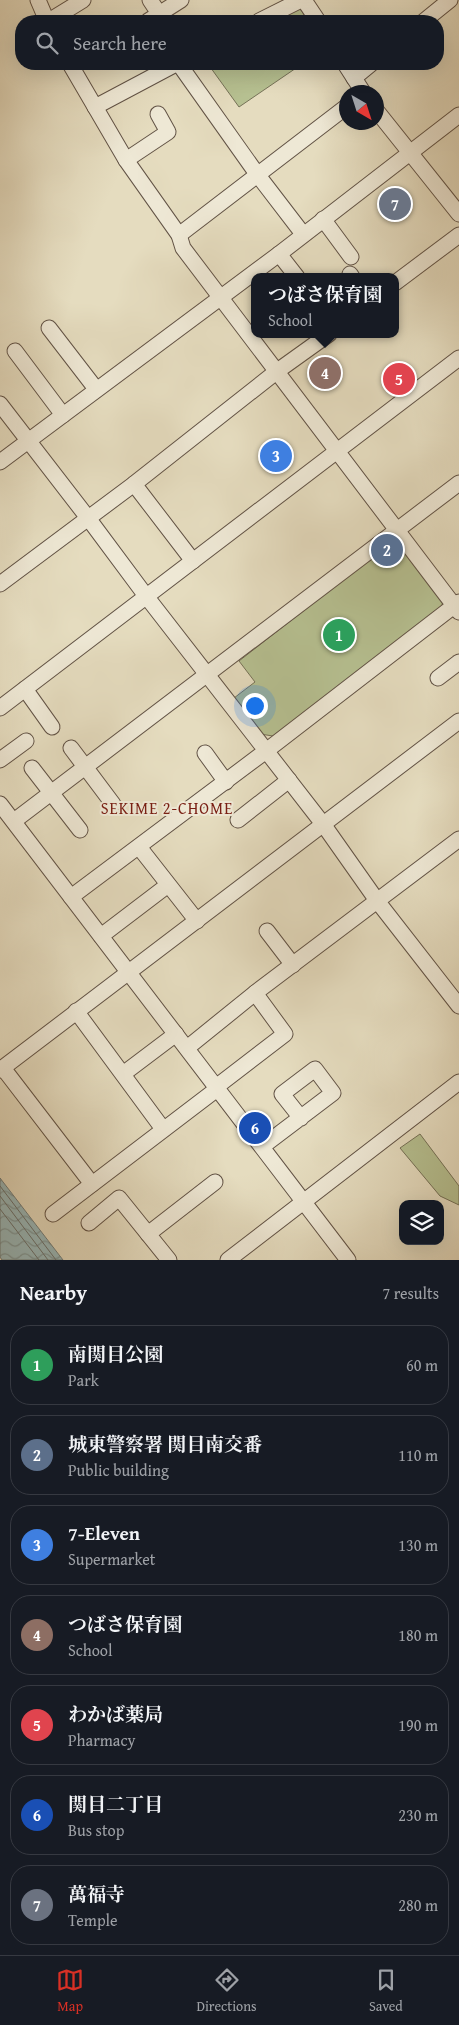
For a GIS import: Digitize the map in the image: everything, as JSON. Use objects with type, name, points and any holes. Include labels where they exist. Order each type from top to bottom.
[{"type":"street","points":[[38,0],[45,15]]},
{"type":"street","points":[[58,15],[83,0]]},
{"type":"street","points":[[150,0],[156,15]]},
{"type":"street","points":[[162,15],[181,0]]},
{"type":"street","points":[[271,15],[302,0],[313,15]]},
{"type":"street","points":[[431,15],[450,0]]},
{"type":"street","points":[[78,70],[95,107],[126,160],[179,235],[183,248],[251,337]]},
{"type":"street","points":[[95,107],[166,70]]},
{"type":"street","points":[[181,70],[303,234]]},
{"type":"street","points":[[349,70],[358,85]]},
{"type":"street","points":[[354,78],[364,70]]},
{"type":"street","points":[[179,235],[339,112]]},
{"type":"street","points":[[126,160],[172,130],[158,114]]},
{"type":"street","points":[[265,272],[279,254],[303,234],[459,115]]},
{"type":"street","points":[[384,120],[459,214]]},
{"type":"street","points":[[323,219],[351,257]]},
{"type":"street","points":[[399,281],[459,235]]},
{"type":"street","points":[[279,254],[293,273]]},
{"type":"street","points":[[0,462],[221,296],[251,280]]},
{"type":"street","points":[[49,328],[96,389]]},
{"type":"street","points":[[71,897],[457,607],[301,406],[251,338]]},
{"type":"street","points":[[0,584],[134,484],[276,372],[323,338]]},
{"type":"street","points":[[14,351],[64,415]]},
{"type":"street","points":[[0,708],[459,358]]},
{"type":"street","points":[[0,404],[323,824],[378,902],[459,1006]]},
{"type":"street","points":[[14,821],[459,483]]},
{"type":"street","points":[[134,484],[193,561]]},
{"type":"street","points":[[438,678],[459,662]]},
{"type":"street","points":[[25,690],[52,727]]},
{"type":"street","points":[[92,1184],[1,1069],[121,976],[130,972],[197,922],[459,721]]},
{"type":"street","points":[[0,760],[26,741]]},
{"type":"street","points":[[71,748],[113,804]]},
{"type":"street","points":[[205,753],[226,782]]},
{"type":"street","points":[[32,768],[80,830]]},
{"type":"street","points":[[238,820],[289,780]]},
{"type":"street","points":[[0,804],[263,1146],[348,1260]]},
{"type":"street","points":[[187,1048],[255,993],[459,839]]},
{"type":"street","points":[[139,847],[197,922]]},
{"type":"street","points":[[101,936],[168,885]]},
{"type":"street","points":[[267,931],[293,965]]},
{"type":"street","points":[[53,1214],[285,1034],[255,993]]},
{"type":"street","points":[[76,1011],[164,1129]]},
{"type":"street","points":[[123,1074],[176,1034]]},
{"type":"street","points":[[228,1260],[459,1082]]},
{"type":"street","points":[[263,1146],[301,1118]]},
{"type":"street","points":[[148,1234],[216,1182]]},
{"type":"street","points":[[89,1223],[119,1198],[169,1260]]},
{"type":"green space","points":[[296,8],[301,10],[304,15],[281,15]]},
{"type":"green space","points":[[212,70],[293,70],[239,107]]},
{"type":"green space","points":[[401,547],[443,601],[441,609],[273,736],[260,734],[234,698],[255,682],[239,661],[375,555],[381,563]]},
{"type":"green space","points":[[420,1134],[459,1186],[459,1205],[440,1196],[400,1148]]},
{"type":"water","points":[[0,1178],[63,1260],[2,1260],[0,1257]]},
{"type":"place","name":"萬福寺","points":[[395,204]]},
{"type":"place","name":"つばさ保育園","points":[[325,373]]},
{"type":"place","name":"わかば薬局","points":[[399,379]]},
{"type":"place","name":"7-Eleven","points":[[276,456]]},
{"type":"place","name":"城東警察署 関目南交番","points":[[387,550]]},
{"type":"place","name":"南関目公園","points":[[339,635]]},
{"type":"place","name":"関目二丁目","points":[[255,1128]]},
{"type":"district","name":"SEKIME 2-CHOME","points":[[167,808]]}]
